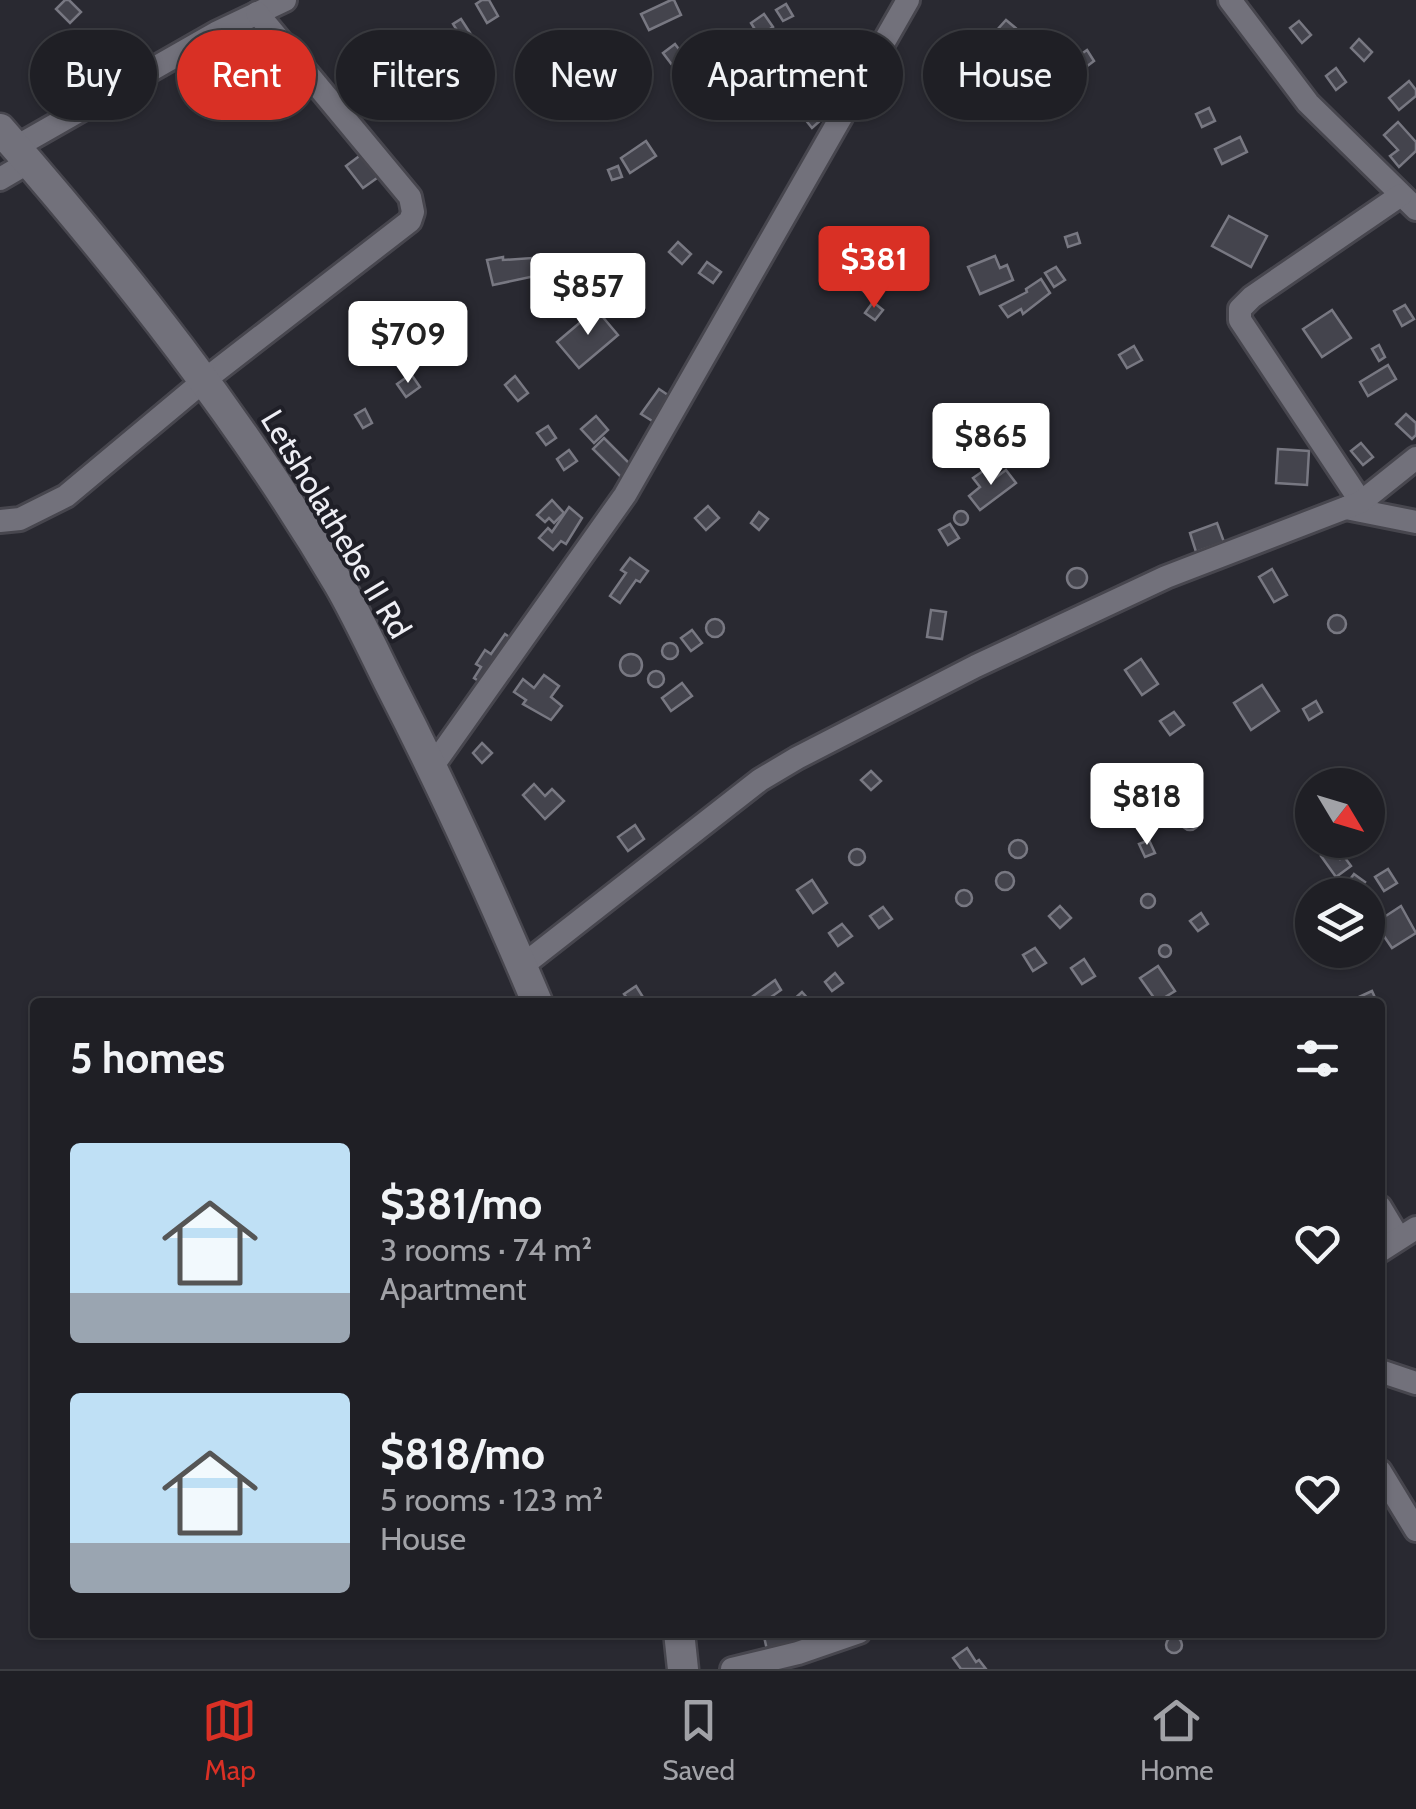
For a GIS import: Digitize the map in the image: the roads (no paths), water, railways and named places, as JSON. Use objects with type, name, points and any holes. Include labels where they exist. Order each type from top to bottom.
[{"type":"street","points":[[0,179],[15,146],[216,33],[285,0]]},
{"type":"street","points":[[432,767],[625,496],[908,0]]},
{"type":"street","points":[[1230,0],[1308,103],[1408,202],[1252,297],[1240,315],[1353,505],[1416,522]]},
{"type":"street","points":[[0,521],[20,519],[66,496],[206,379],[404,228],[413,212],[410,197],[257,13]]},
{"type":"street","name":"Letsholathebe II Rd","points":[[15,146],[206,379],[342,589],[432,767],[534,998]]},
{"type":"street","points":[[522,966],[760,780],[797,758],[976,666],[1166,578],[1353,505],[1416,458]]},
{"type":"street","points":[[1385,1216],[1398,1239]]},
{"type":"street","points":[[1385,1373],[1416,1383]]},
{"type":"street","points":[[1385,1479],[1416,1530]]},
{"type":"street","points":[[679,1638],[682,1669]]},
{"type":"street","points":[[732,1669],[842,1638]]}]
